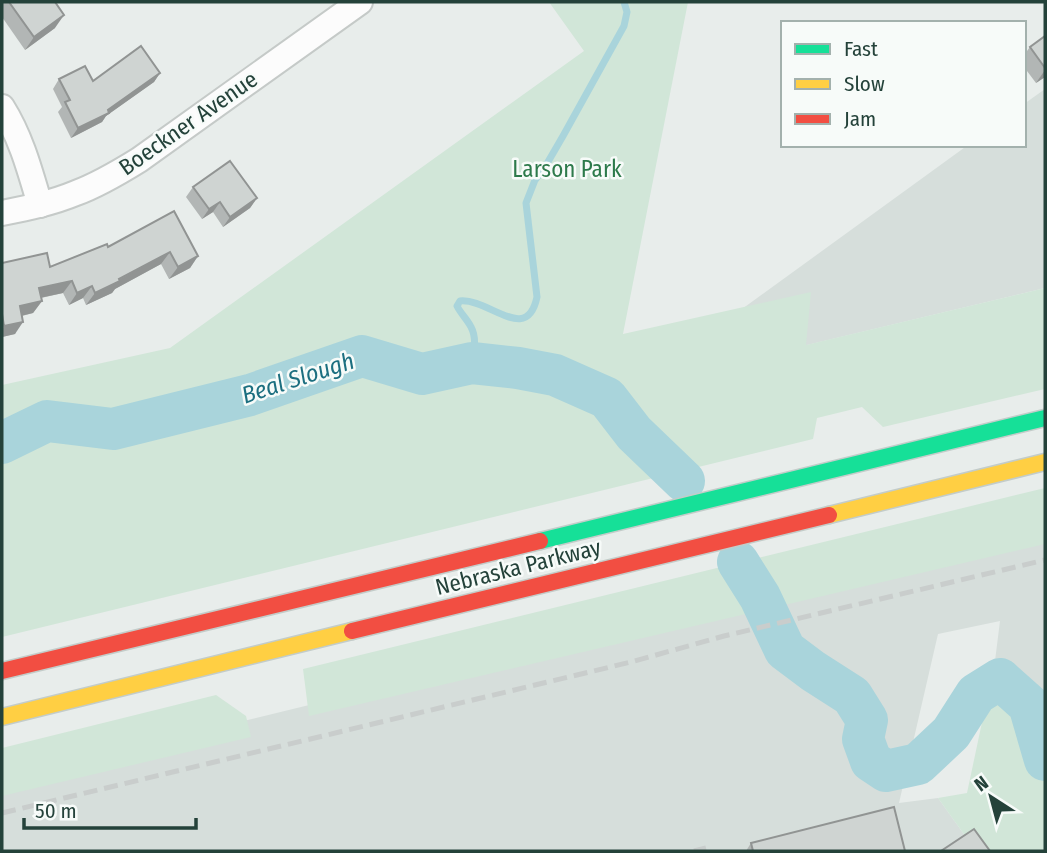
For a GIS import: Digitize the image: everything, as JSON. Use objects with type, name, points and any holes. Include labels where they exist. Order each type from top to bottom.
[{"type":"main road","name":"Nebraska Parkway","points":[[2,671],[1045,418]]},
{"type":"main road","name":"Nebraska Parkway","points":[[2,717],[1045,462]]},
{"type":"street","name":"Boeckner Avenue","points":[[2,213],[75,194],[112,177],[357,3]]},
{"type":"street","points":[[2,107],[27,160],[40,205]]},
{"type":"shaded area","points":[[1045,89],[1045,288],[636,386],[965,147],[1026,147],[1026,103]]},
{"type":"shaded area","points":[[1045,529],[1045,741],[995,661],[1000,621],[938,634],[899,803],[938,798],[976,851],[2,851],[2,780]]},
{"type":"green space","name":"Larson Park","points":[[549,2],[688,2],[623,334],[811,292],[806,345],[1045,288],[1045,389],[883,427],[862,407],[817,418],[813,439],[2,637],[2,385],[170,348],[584,51]]},
{"type":"green space","points":[[1045,488],[1045,544],[309,716],[303,669]]},
{"type":"green space","points":[[995,661],[1045,741],[1045,851],[976,851],[938,798],[967,793]]},
{"type":"green space","points":[[216,695],[246,716],[251,737],[2,796],[2,748]]},
{"type":"building","points":[[9,2],[55,2],[64,15],[34,37]]},
{"type":"building","points":[[1045,36],[1045,68],[1030,47]]},
{"type":"building","points":[[141,46],[160,73],[108,110],[109,113],[78,128],[65,102],[70,100],[59,79],[85,66],[93,81]]},
{"type":"building","points":[[230,161],[257,198],[230,217],[220,202],[209,209],[193,187]]},
{"type":"building","points":[[174,211],[198,256],[178,267],[170,252],[95,293],[92,286],[77,293],[72,281],[39,288],[42,301],[20,306],[23,322],[4,326],[2,263],[47,253],[50,267],[107,244],[108,247]]},
{"type":"building","points":[[894,807],[905,851],[753,851],[751,843]]},
{"type":"building","points":[[974,829],[990,851],[941,851]]},
{"type":"waterway","points":[[472,363],[475,345],[473,331],[457,306],[460,301],[471,302],[516,319],[525,317],[532,311],[537,297],[526,203],[535,180],[563,136],[624,26],[627,12],[624,2]]},
{"type":"waterway","name":"Beal Slough","points":[[2,443],[47,421],[113,429],[250,395],[362,356],[422,374],[472,363],[555,375],[607,398],[634,433],[684,481]]},
{"type":"waterway","name":"Beal Slough","points":[[738,562],[760,597],[785,650],[852,696],[867,720],[863,739],[871,761],[886,771],[918,764],[951,733],[976,694],[1000,679],[1029,705],[1045,760]]},
{"type":"railway","points":[[2,813],[1045,560]]},
{"type":"railway","points":[[694,851],[706,848]]},
{"type":"traffic: fast","points":[[540,541],[1045,418]]},
{"type":"traffic: slow","points":[[829,515],[1045,462]]},
{"type":"traffic: slow","points":[[2,717],[352,631]]},
{"type":"traffic: jam","points":[[352,631],[829,515]]},
{"type":"traffic: jam","points":[[2,671],[540,541]]}]
